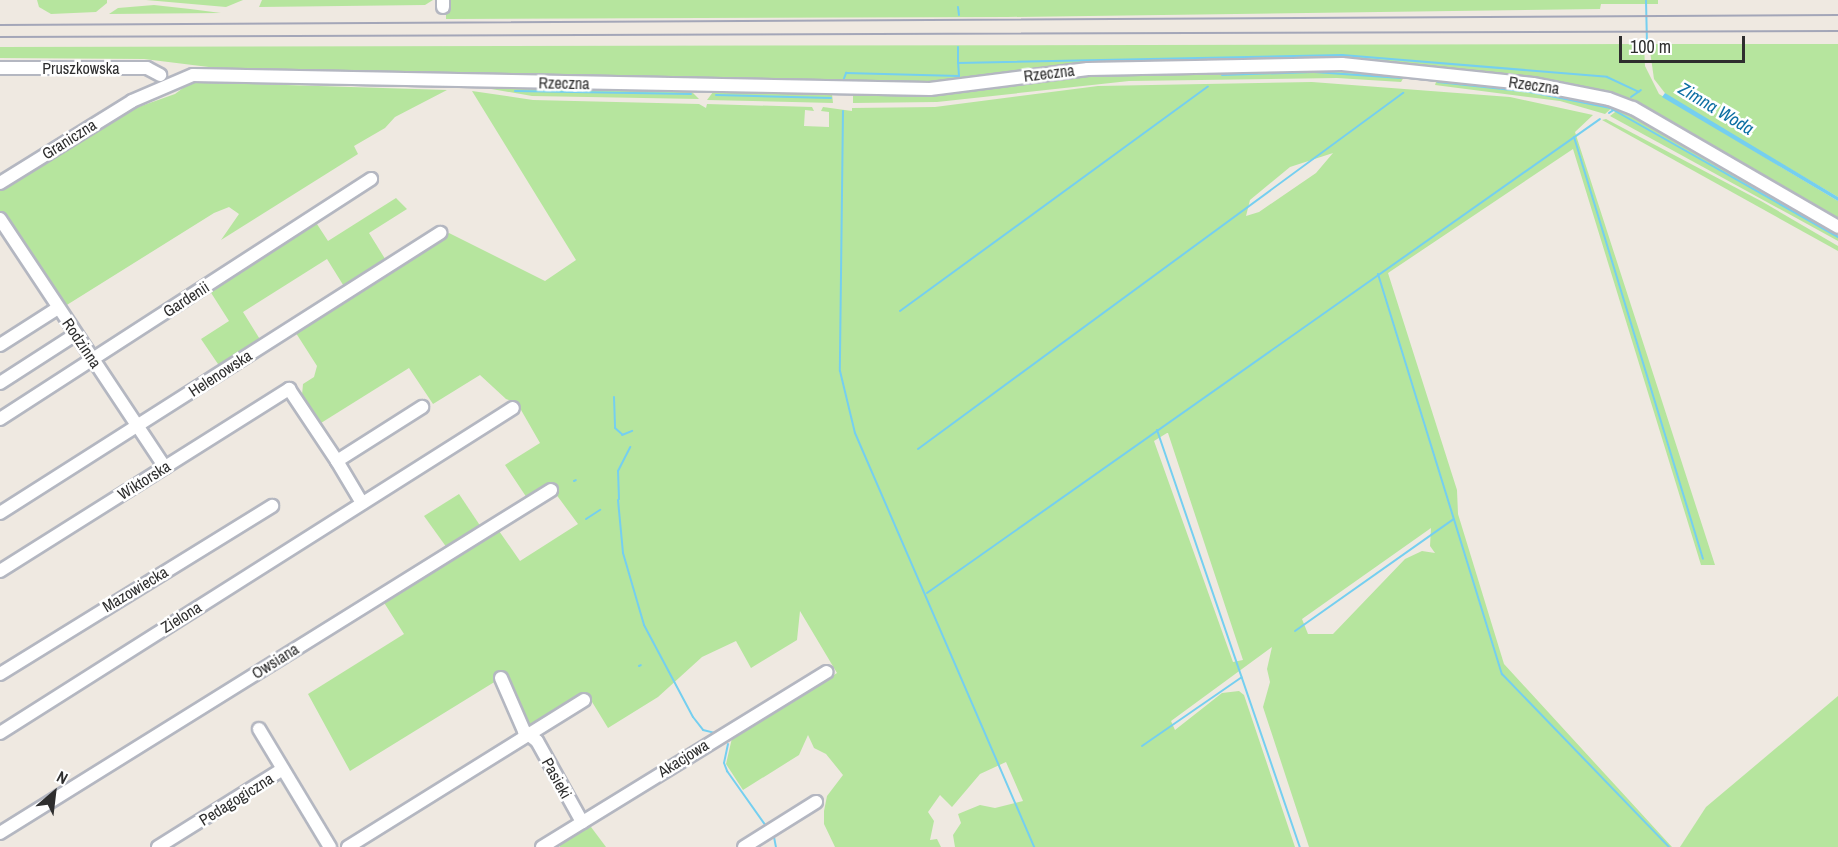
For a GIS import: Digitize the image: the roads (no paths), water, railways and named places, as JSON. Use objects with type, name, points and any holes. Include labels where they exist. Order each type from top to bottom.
[{"type":"street","name":"Rzeczna","points":[[165,79],[208,68],[225,73],[930,89],[1057,72],[1145,67],[1342,64],[1533,84],[1619,103],[1838,227]]},
{"type":"street","name":"Pruszkowska","points":[[0,68],[144,68],[165,79]]},
{"type":"street","name":"Graniczna","points":[[0,183],[165,79]]},
{"type":"street","name":"Gardenii","points":[[0,419],[371,179]]},
{"type":"street","name":"Rodzinna","points":[[0,219],[93,360],[140,424],[165,467]]},
{"type":"street","name":"Helenowska","points":[[0,513],[440,233]]},
{"type":"street","points":[[0,345],[58,308]]},
{"type":"street","points":[[0,383],[76,334]]},
{"type":"street","name":"Wiktorska","points":[[0,571],[289,389],[337,461]]},
{"type":"street","points":[[362,503],[337,461],[422,407]]},
{"type":"street","name":"Zielona","points":[[0,733],[513,408]]},
{"type":"street","name":"Owsiana","points":[[0,833],[551,490]]},
{"type":"street","name":"Mazowiecka","points":[[0,674],[272,506]]},
{"type":"street","name":"Akacjowa","points":[[542,847],[826,672]]},
{"type":"street","name":"Pasieki","points":[[501,678],[524,730],[538,743],[582,822]]},
{"type":"street","points":[[348,847],[530,736],[584,700]]},
{"type":"street","points":[[259,729],[330,847]]},
{"type":"street","name":"Pedagogiczna","points":[[159,847],[283,769]]},
{"type":"street","points":[[744,847],[816,802]]},
{"type":"water","points":[[1665,93],[1838,197],[1838,201],[1662,97]]},
{"type":"waterway","name":"Zimna Woda","points":[[1646,0],[1647,45]]},
{"type":"waterway","points":[[958,7],[959,15]]},
{"type":"waterway","points":[[958,47],[958,63]]},
{"type":"waterway","points":[[843,81],[846,73],[959,76],[958,63],[1342,55],[1607,77],[1639,92]]},
{"type":"waterway","points":[[1222,75],[1314,72],[1401,78]]},
{"type":"waterway","points":[[1438,82],[1530,92],[1610,108],[1838,237]]},
{"type":"waterway","points":[[900,311],[1208,86]]},
{"type":"waterway","points":[[1631,97],[1641,90]]},
{"type":"waterway","points":[[515,91],[691,94]]},
{"type":"waterway","points":[[918,449],[1403,93]]},
{"type":"waterway","points":[[716,95],[831,98]]},
{"type":"waterway","points":[[1609,113],[1615,109]]},
{"type":"waterway","points":[[843,111],[840,371],[855,433],[1034,847]]},
{"type":"waterway","points":[[927,593],[1600,119]]},
{"type":"waterway","points":[[1574,137],[1703,559]]},
{"type":"waterway","points":[[1378,274],[1502,674],[1669,847]]},
{"type":"waterway","points":[[614,397],[615,428],[622,434]]},
{"type":"waterway","points":[[1157,430],[1300,847]]},
{"type":"waterway","points":[[622,435],[632,431]]},
{"type":"waterway","points":[[619,499],[618,471],[630,447]]},
{"type":"waterway","points":[[618,500],[623,553],[644,625],[693,717],[703,730],[715,733]]},
{"type":"waterway","points":[[586,519],[600,510]]},
{"type":"waterway","points":[[1295,631],[1454,519]]},
{"type":"waterway","points":[[1142,746],[1242,677]]},
{"type":"waterway","points":[[728,744],[724,763],[727,771],[766,826]]},
{"type":"waterway","points":[[774,837],[776,847]]},
{"type":"railway","points":[[0,25],[1838,15]]},
{"type":"railway","points":[[0,37],[1838,31]]}]
